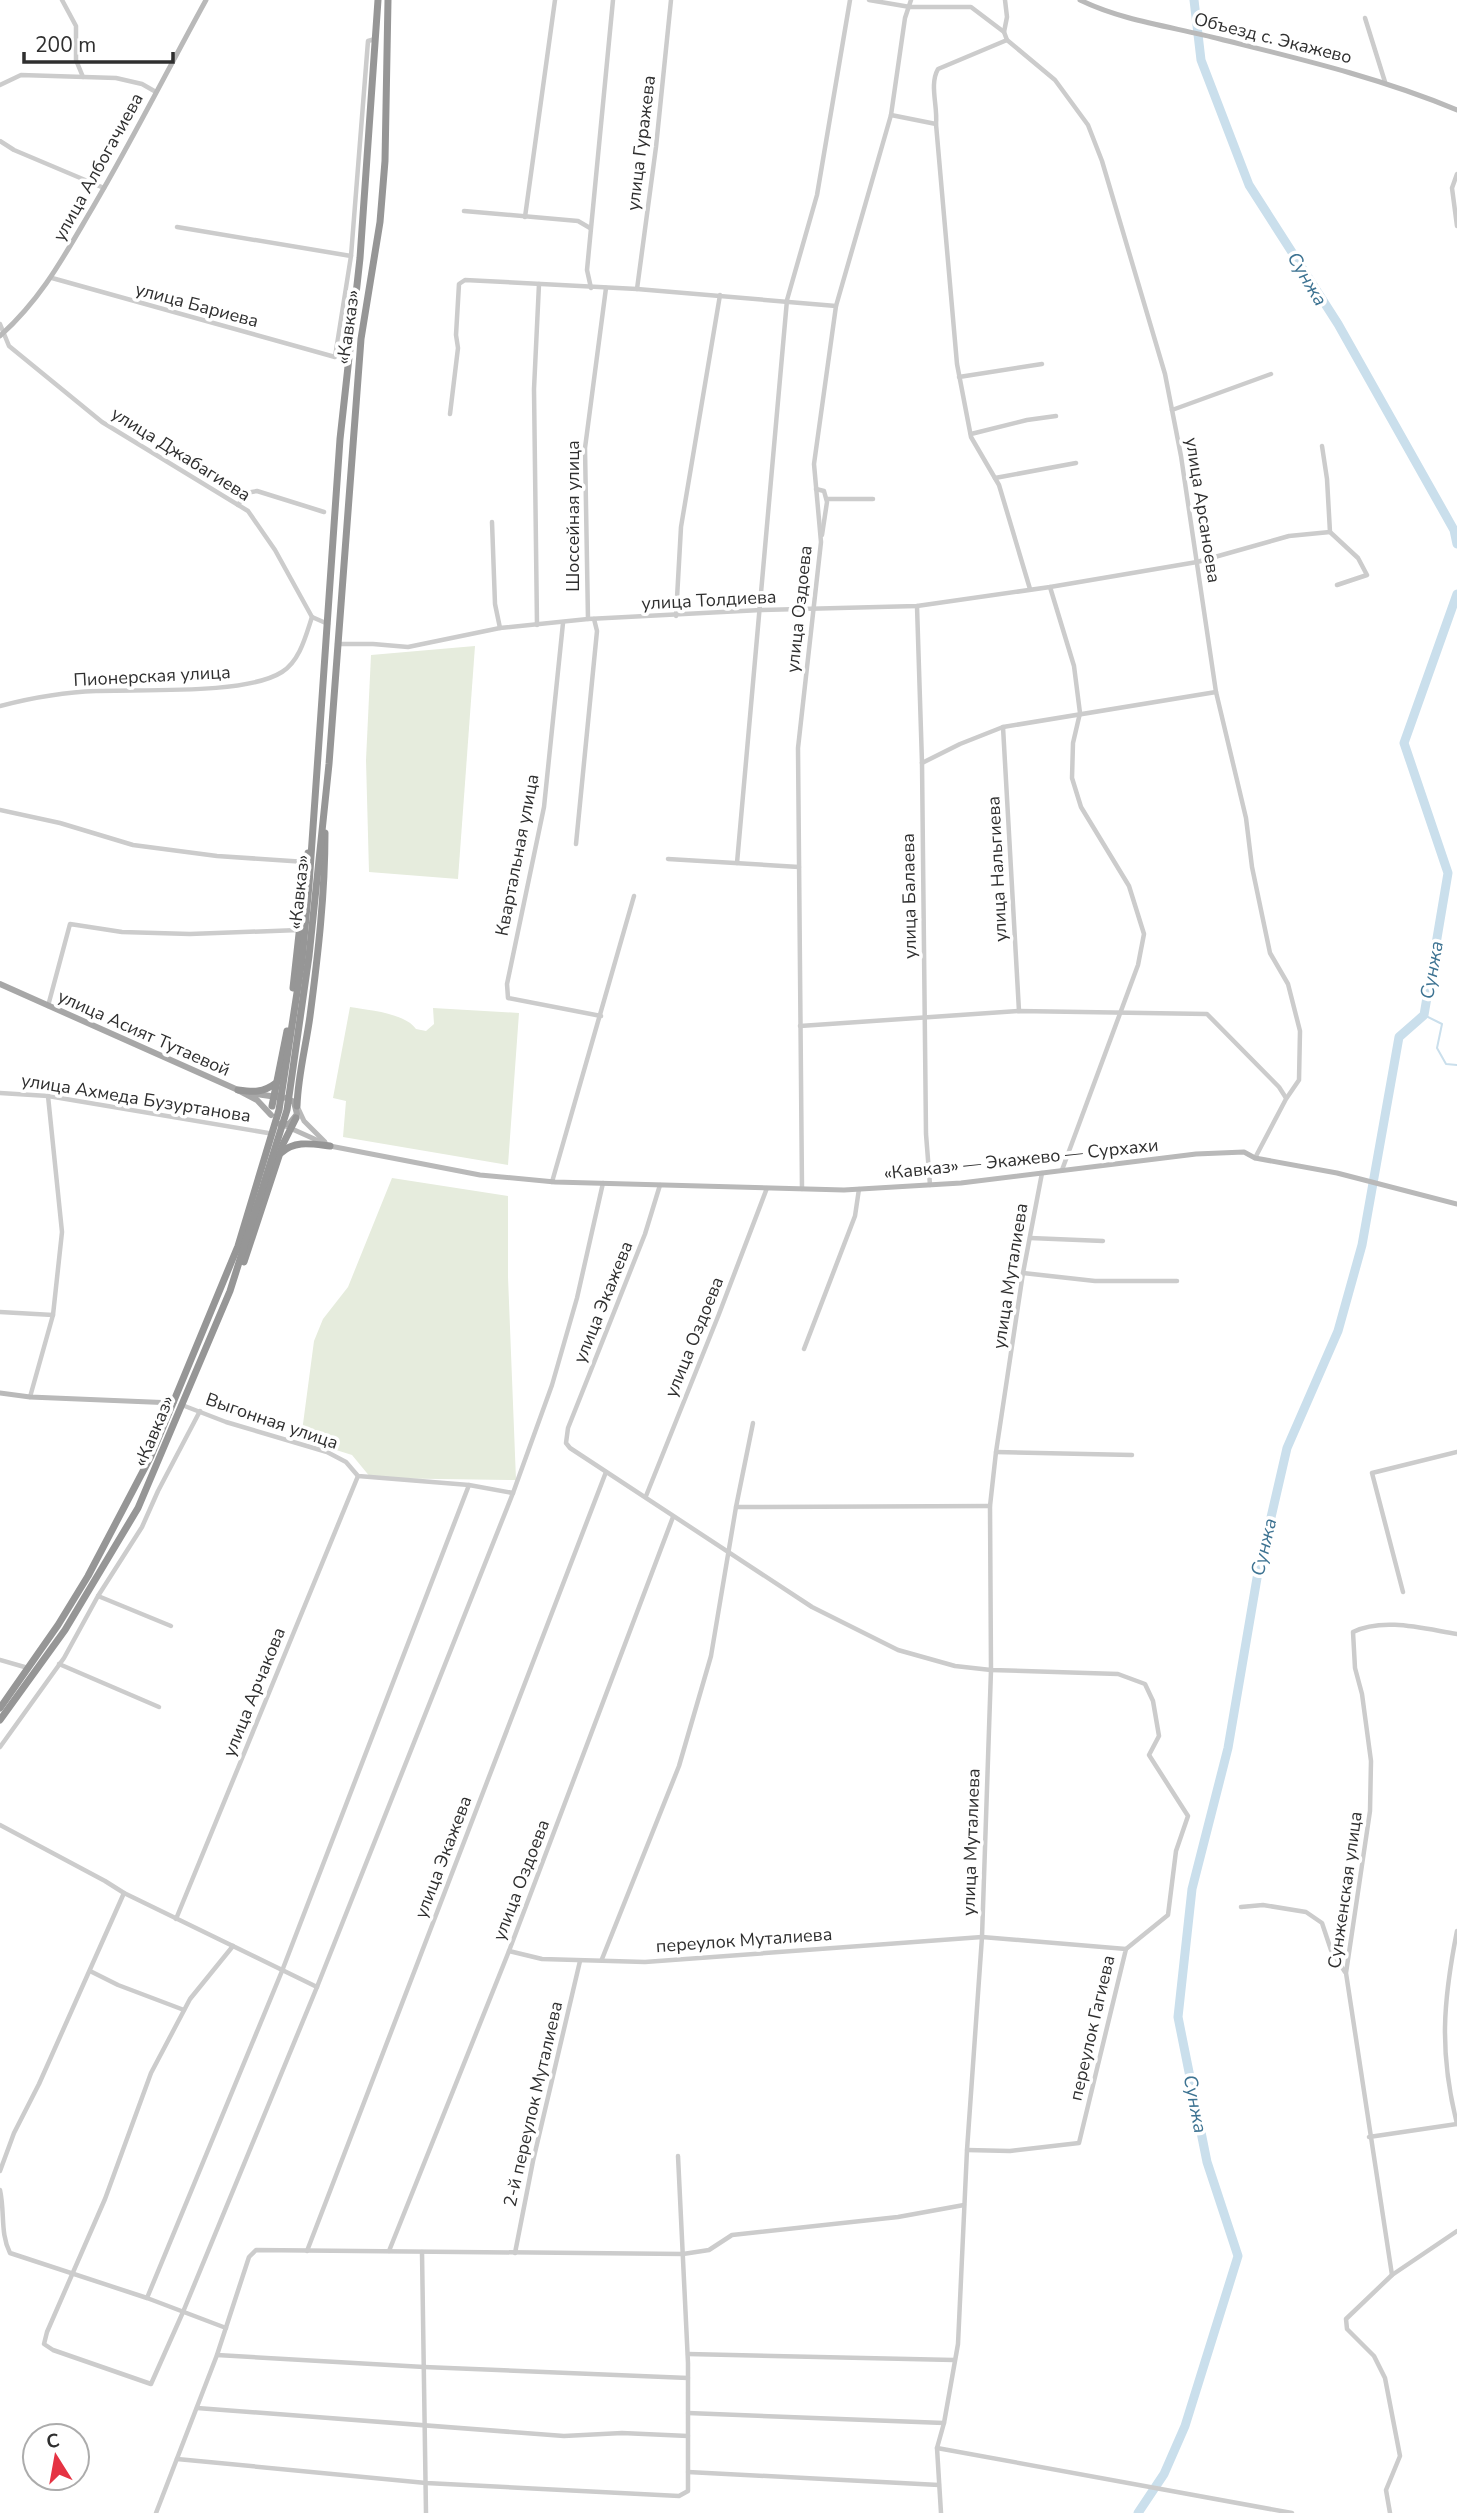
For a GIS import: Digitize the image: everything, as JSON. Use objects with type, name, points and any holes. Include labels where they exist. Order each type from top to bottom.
[{"type":"highway","name":"«Кавказ»","points":[[0,1708],[88,1576],[178,1404],[230,1291],[241,1247],[287,1110],[309,956],[340,439],[360,258],[378,0]]},
{"type":"highway","name":"«Кавказ»","points":[[312,885],[326,801],[360,339],[380,222],[385,161],[388,0]]},
{"type":"highway","points":[[272,1106],[290,1020],[306,862],[317,790]]},
{"type":"highway","points":[[297,1106],[323,904],[326,801]]},
{"type":"highway","points":[[238,1090],[257,1092],[267,1090],[277,1083]]},
{"type":"highway","name":"«Кавказ»","points":[[0,1720],[65,1630],[138,1508],[221,1286],[272,1116]]},
{"type":"highway","points":[[230,1291],[250,1249],[280,1153],[296,1118]]},
{"type":"highway","points":[[280,1153],[287,1147],[302,1143],[330,1146]]},
{"type":"highway","name":"«Кавказ»","points":[[221,1286],[241,1247]]},
{"type":"main road","name":"улица Албогачиева","points":[[2,334],[29,307],[52,278],[139,128],[206,0]]},
{"type":"main road","name":"Объезд с. Экажево","points":[[1080,0],[1157,24],[1385,82],[1457,110]]},
{"type":"main road","name":"улица Асият Тутаевой","points":[[0,984],[238,1090],[257,1100],[272,1116]]},
{"type":"main road","points":[[238,1090],[291,1100],[309,1126],[330,1146]]},
{"type":"main road","points":[[282,1098],[272,1106],[272,1116],[281,1124],[289,1124],[296,1118],[297,1106]]},
{"type":"main road","name":"«Кавказ» — Экажево — Сурхахи","points":[[281,1124],[330,1146],[480,1175],[552,1182],[859,1189],[930,1185],[1196,1154],[1244,1152],[1255,1158],[1337,1173],[1457,1204]]},
{"type":"main road","points":[[0,1393],[30,1397],[178,1404]]},
{"type":"street","points":[[62,0],[76,26],[76,60],[83,77]]},
{"type":"street","points":[[524,217],[555,0]]},
{"type":"street","points":[[591,288],[587,270],[590,228],[613,0]]},
{"type":"street","name":"улица Гуражева","points":[[637,289],[656,147],[671,0]]},
{"type":"street","points":[[737,863],[787,300],[817,195],[850,0]]},
{"type":"street","name":"улица Арсаноева","points":[[869,0],[910,7],[971,7],[1003,32],[1007,40],[1055,80],[1088,125],[1114,201],[1165,373],[1181,456],[1216,692],[1246,818],[1252,867],[1270,953],[1288,984],[1300,1031],[1299,1080],[1255,1158]]},
{"type":"street","name":"улица Оздоева","points":[[803,1189],[799,748],[821,542],[814,464],[836,306],[891,115],[905,18],[911,0]]},
{"type":"street","points":[[1003,32],[1007,17],[1004,0]]},
{"type":"street","points":[[1365,18],[1385,82]]},
{"type":"street","points":[[177,227],[351,256],[368,41],[376,39]]},
{"type":"street","points":[[1007,40],[938,69],[933,78],[938,110],[936,124],[959,377],[971,434],[999,485],[1030,589]]},
{"type":"street","points":[[0,85],[21,75],[116,78],[142,84],[156,92]]},
{"type":"street","points":[[891,115],[936,124]]},
{"type":"street","points":[[0,141],[14,150],[104,188]]},
{"type":"street","points":[[1457,174],[1451,188],[1457,226]]},
{"type":"street","points":[[464,211],[578,221],[590,228]]},
{"type":"street","name":"улица Бариева","points":[[52,278],[335,356],[351,256]]},
{"type":"street","points":[[450,414],[458,348],[456,335],[459,284],[466,280],[637,289],[836,306]]},
{"type":"street","points":[[537,625],[534,389],[539,284]]},
{"type":"street","name":"Шоссейная улица","points":[[587,620],[585,448],[606,288]]},
{"type":"street","points":[[676,616],[681,527],[720,295]]},
{"type":"street","name":"улица Джабагиева","points":[[0,324],[9,346],[102,422],[248,511],[275,550],[312,617]]},
{"type":"street","points":[[959,377],[1042,364]]},
{"type":"street","points":[[1172,411],[1271,374]]},
{"type":"street","points":[[971,434],[1056,416]]},
{"type":"street","points":[[1322,446],[1330,532],[1358,558],[1367,575],[1336,585]]},
{"type":"street","points":[[995,478],[1076,463]]},
{"type":"street","points":[[816,489],[824,491],[827,499],[821,542]]},
{"type":"street","points":[[238,505],[246,493],[257,491],[324,512]]},
{"type":"street","points":[[827,499],[873,499]]},
{"type":"street","points":[[492,522],[495,604],[500,628]]},
{"type":"street","name":"улица Толдиева","points":[[337,644],[408,647],[500,628],[594,619],[761,610],[917,606],[1197,562],[1289,536],[1330,532]]},
{"type":"street","points":[[1050,587],[1074,666],[1080,713],[1073,743],[1072,779],[1081,807],[1129,886],[1144,934],[1138,965],[1062,1171]]},
{"type":"street","name":"улица Балаева","points":[[917,606],[922,763],[926,1134],[930,1185]]},
{"type":"street","points":[[312,617],[329,625]]},
{"type":"street","name":"Пионерская улица","points":[[0,706],[29,698],[92,691],[229,687],[258,681],[283,672],[301,650],[312,617]]},
{"type":"street","points":[[576,844],[597,631],[594,619]]},
{"type":"street","name":"Квартальная улица","points":[[563,623],[544,807],[507,984],[508,998],[601,1016]]},
{"type":"street","points":[[922,763],[1003,727],[1216,692]]},
{"type":"street","name":"улица Нальгиева","points":[[1003,727],[1018,1011]]},
{"type":"street","points":[[0,810],[60,823],[133,845],[217,856],[306,862]]},
{"type":"street","points":[[668,859],[799,867]]},
{"type":"street","points":[[552,1182],[634,896]]},
{"type":"street","points":[[48,1006],[70,924],[122,932],[150,933],[299,929]]},
{"type":"street","points":[[800,1026],[1018,1011],[1207,1014],[1279,1087],[1286,1099]]},
{"type":"street","name":"улица Ахмеда Бузуртанова","points":[[0,1093],[48,1096],[268,1133]]},
{"type":"street","points":[[30,1397],[53,1315],[62,1232],[48,1096]]},
{"type":"street","name":"улица Муталиева","points":[[940,2513],[937,2448],[958,2344],[967,2150],[982,1937],[991,1670],[990,1506],[1023,1273],[1042,1173]]},
{"type":"street","points":[[233,1946],[190,1999],[151,2073],[105,2199],[44,2344],[53,2350],[151,2384],[317,1987],[513,1493],[552,1385],[577,1298],[603,1183]]},
{"type":"street","name":"улица Экажева","points":[[306,2251],[606,1472],[570,1448],[566,1443],[568,1428],[645,1234],[660,1185]]},
{"type":"street","name":"улица Оздоева","points":[[646,1496],[766,1188]]},
{"type":"street","points":[[804,1349],[855,1216],[859,1189]]},
{"type":"street","points":[[1030,1238],[1103,1241]]},
{"type":"street","points":[[1023,1273],[1096,1282],[1177,1281]]},
{"type":"street","points":[[0,1312],[53,1315]]},
{"type":"street","name":"Выгонная улица","points":[[178,1404],[226,1422],[327,1452],[346,1461],[358,1476]]},
{"type":"street","points":[[0,1747],[59,1664],[142,1527],[200,1411]]},
{"type":"street","points":[[602,1959],[679,1766],[711,1656],[753,1423]]},
{"type":"street","points":[[996,1452],[1132,1455]]},
{"type":"street","points":[[1403,1592],[1372,1474],[1457,1452]]},
{"type":"street","points":[[606,1472],[812,1608],[898,1650],[954,1666],[991,1670],[1118,1674],[1145,1684],[1153,1702],[1159,1736],[1149,1755],[1188,1816],[1176,1851],[1168,1915],[1126,1949]]},
{"type":"street","points":[[358,1476],[470,1485],[513,1493]]},
{"type":"street","name":"улица Арчакова","points":[[176,1919],[358,1476]]},
{"type":"street","points":[[147,2298],[282,1971],[470,1485]]},
{"type":"street","points":[[736,1507],[990,1506]]},
{"type":"street","name":"улица Оздоева","points":[[389,2251],[509,1951],[673,1517]]},
{"type":"street","points":[[98,1596],[171,1626]]},
{"type":"street","name":"Сунженская улица","points":[[1392,2275],[1346,1973],[1370,1811],[1371,1761],[1362,1695],[1355,1668],[1353,1632],[1367,1625],[1378,1625],[1457,1634]]},
{"type":"street","points":[[0,1660],[28,1668]]},
{"type":"street","points":[[59,1664],[159,1707]]},
{"type":"street","points":[[0,1825],[124,1893],[317,1987]]},
{"type":"street","points":[[0,2171],[14,2133],[39,2084],[124,1893]]},
{"type":"street","points":[[1241,1907],[1263,1905],[1306,1912],[1322,1923],[1331,1950],[1346,1973]]},
{"type":"street","points":[[1370,2137],[1457,2124],[1447,2084],[1443,2035],[1446,1988],[1457,1931]]},
{"type":"street","name":"переулок Муталиева","points":[[509,1951],[542,1959],[645,1962],[982,1937]]},
{"type":"street","name":"переулок Гагиева","points":[[967,2150],[1010,2151],[1079,2143],[1126,1949],[982,1937]]},
{"type":"street","name":"2-й переулок Муталиева","points":[[515,2253],[533,2161],[580,1961]]},
{"type":"street","points":[[89,1971],[184,2010]]},
{"type":"street","points":[[177,2459],[426,2483],[679,2496],[688,2491],[688,2354],[678,2156]]},
{"type":"street","points":[[0,2190],[3,2205],[2,2240],[10,2253],[147,2298],[226,2328]]},
{"type":"street","points":[[156,2513],[217,2356],[249,2257],[256,2250],[683,2254],[709,2250],[732,2235],[898,2217],[964,2205]]},
{"type":"street","points":[[1390,2513],[1386,2490],[1400,2456],[1385,2378],[1374,2356],[1347,2329],[1346,2319],[1392,2275],[1457,2231]]},
{"type":"street","points":[[422,2252],[426,2513]]},
{"type":"street","points":[[688,2354],[954,2360]]},
{"type":"street","points":[[217,2356],[688,2378]]},
{"type":"street","points":[[197,2408],[564,2436],[622,2433],[688,2436]]},
{"type":"street","points":[[688,2413],[944,2423]]},
{"type":"street","points":[[937,2448],[1292,2513]]},
{"type":"street","points":[[688,2472],[939,2485]]},
{"type":"green space","points":[[475,646],[458,879],[369,872],[366,760],[371,655]]},
{"type":"green space","points":[[350,1007],[395,1016],[404,1019],[416,1029],[426,1031],[434,1024],[433,1008],[519,1013],[508,1165],[343,1137],[346,1101],[333,1098]]},
{"type":"green space","points":[[392,1178],[508,1196],[508,1277],[516,1480],[371,1478],[352,1455],[301,1439],[314,1341],[323,1319],[348,1287]]},
{"type":"waterway","name":"Сунжа","points":[[1194,0],[1201,60],[1249,185],[1338,324],[1454,530],[1457,544]]},
{"type":"waterway","name":"Сунжа","points":[[1138,2513],[1164,2474],[1185,2426],[1238,2256],[1207,2162],[1178,2017],[1192,1889],[1228,1748],[1257,1578],[1287,1448],[1338,1331],[1362,1245],[1399,1037],[1424,1015],[1448,873],[1404,743],[1457,594]]},
{"type":"waterway","points":[[1424,1015],[1442,1024],[1437,1048],[1446,1064],[1457,1065]]}]
